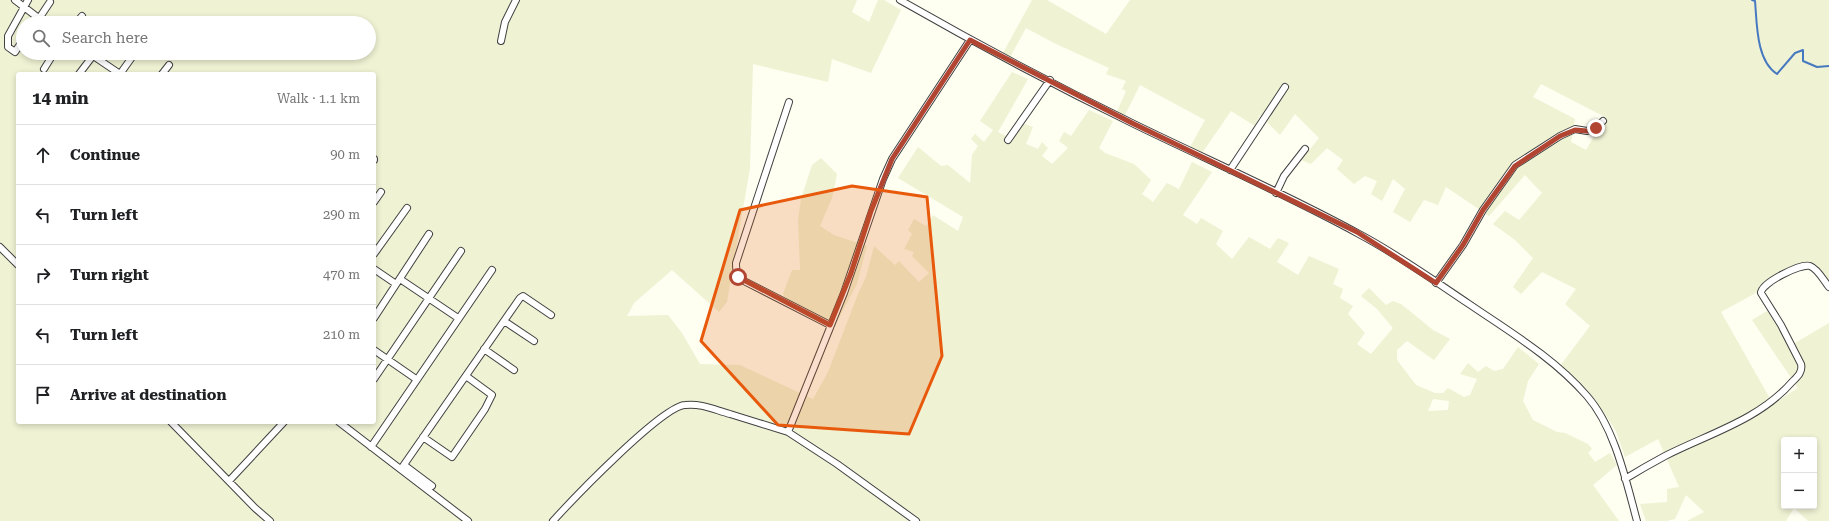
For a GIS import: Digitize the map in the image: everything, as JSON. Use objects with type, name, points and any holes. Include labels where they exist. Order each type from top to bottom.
[{"type":"street","points":[[15,0],[32,16]]},
{"type":"street","points":[[19,16],[28,0]]},
{"type":"street","points":[[502,41],[505,22],[516,0]]},
{"type":"street","points":[[900,0],[970,40],[1364,236],[1540,352],[1587,396],[1605,424],[1625,479],[1637,521]]},
{"type":"street","points":[[40,16],[50,2]]},
{"type":"street","points":[[16,22],[8,36],[8,46],[15,52],[16,50]]},
{"type":"street","points":[[788,432],[851,273],[871,211],[892,159],[970,40]]},
{"type":"street","points":[[44,69],[50,60]]},
{"type":"street","points":[[80,72],[88,60]]},
{"type":"street","points":[[100,60],[117,72]]},
{"type":"street","points":[[121,72],[130,60]]},
{"type":"street","points":[[164,72],[170,65]]},
{"type":"street","points":[[1008,140],[1050,80]]},
{"type":"street","points":[[1230,170],[1285,87]]},
{"type":"street","points":[[789,102],[736,263],[737,272],[738,277],[744,281],[830,325]]},
{"type":"street","points":[[1436,283],[1463,245],[1483,210],[1515,166],[1560,136],[1575,130],[1587,131],[1596,128],[1603,121]]},
{"type":"street","points":[[1276,193],[1284,176],[1305,149]]},
{"type":"street","points":[[376,199],[381,192]]},
{"type":"street","points":[[376,251],[406,208]]},
{"type":"street","points":[[376,315],[428,234]]},
{"type":"street","points":[[0,247],[16,263]]},
{"type":"street","points":[[376,376],[461,251]]},
{"type":"street","points":[[1625,479],[1666,456],[1716,433],[1750,415],[1782,393],[1798,375],[1801,370],[1801,364],[1781,325],[1761,293],[1762,288],[1767,283],[1797,268],[1809,265],[1814,268],[1829,287]]},
{"type":"street","points":[[376,270],[429,298],[458,318]]},
{"type":"street","points":[[371,447],[416,379],[492,270]]},
{"type":"street","points":[[402,467],[520,298],[523,296],[551,315]]},
{"type":"street","points":[[504,321],[534,341]]},
{"type":"street","points":[[484,349],[514,370]]},
{"type":"street","points":[[376,351],[416,379]]},
{"type":"street","points":[[423,437],[452,457],[485,410],[492,395],[466,376]]},
{"type":"street","points":[[553,521],[584,487],[654,424],[669,412],[683,405],[694,404],[788,432],[837,464],[916,521]]},
{"type":"street","points":[[173,424],[270,521]]},
{"type":"street","points":[[229,481],[282,424]]},
{"type":"street","points":[[343,424],[371,447],[432,486]]},
{"type":"street","points":[[402,467],[468,521]]},
{"type":"highlighted area","points":[[852,186],[927,197],[942,356],[909,434],[778,425],[701,341],[740,210]]},
{"type":"green space","points":[[0,0],[857,0],[852,12],[869,22],[878,0],[884,0],[901,10],[871,73],[832,59],[828,82],[753,64],[750,168],[727,302],[719,312],[672,270],[634,303],[627,316],[668,315],[682,333],[700,364],[740,365],[813,399],[828,372],[866,277],[874,246],[895,265],[899,261],[919,282],[929,273],[912,256],[914,252],[904,249],[912,234],[908,230],[914,219],[926,226],[933,215],[958,231],[963,217],[898,178],[918,147],[941,166],[948,165],[970,183],[972,155],[978,146],[971,139],[975,134],[984,142],[993,130],[980,121],[1012,72],[1028,79],[998,132],[1010,138],[1019,122],[1033,127],[1026,144],[1038,149],[1042,142],[1048,148],[1042,156],[1052,164],[1068,148],[1059,141],[1064,132],[1071,136],[1089,110],[1113,121],[1099,148],[1105,153],[1134,164],[1151,180],[1142,194],[1153,202],[1167,183],[1179,189],[1192,162],[1212,172],[1183,215],[1197,224],[1201,218],[1223,231],[1216,244],[1232,259],[1249,237],[1270,249],[1278,238],[1289,243],[1277,262],[1298,275],[1309,256],[1339,269],[1333,284],[1343,289],[1340,298],[1353,306],[1348,314],[1365,333],[1357,344],[1371,354],[1393,328],[1377,309],[1361,296],[1369,288],[1386,305],[1393,301],[1401,304],[1433,330],[1450,339],[1434,360],[1407,341],[1397,350],[1397,360],[1416,385],[1435,393],[1443,393],[1448,388],[1464,397],[1470,395],[1477,379],[1460,374],[1468,363],[1478,372],[1486,366],[1494,371],[1503,369],[1518,347],[1539,364],[1528,381],[1523,401],[1533,420],[1557,432],[1565,433],[1588,444],[1592,449],[1588,453],[1595,462],[1610,453],[1617,465],[1593,485],[1619,521],[0,521]],"holes":[[[1433,399],[1449,401],[1448,410],[1428,411]]]},
{"type":"green space","points":[[1032,0],[1047,0],[1106,34],[1130,0],[1829,0],[1829,289],[1809,264],[1721,312],[1773,404],[1798,388],[1752,320],[1767,311],[1795,343],[1829,323],[1829,521],[1808,521],[1795,509],[1817,509],[1817,437],[1781,437],[1781,509],[1793,509],[1786,521],[1687,521],[1704,512],[1686,495],[1675,519],[1667,521],[1646,521],[1640,504],[1667,502],[1667,489],[1679,487],[1658,439],[1625,457],[1616,431],[1597,402],[1579,381],[1560,366],[1590,326],[1565,304],[1576,289],[1542,272],[1521,294],[1513,287],[1533,258],[1515,240],[1493,224],[1505,211],[1519,220],[1542,193],[1525,175],[1489,216],[1446,187],[1438,205],[1424,200],[1410,222],[1393,212],[1405,189],[1393,179],[1382,201],[1371,194],[1377,181],[1365,176],[1354,184],[1337,169],[1343,160],[1327,148],[1311,164],[1301,160],[1319,138],[1295,114],[1280,135],[1260,115],[1255,126],[1231,111],[1200,156],[1189,149],[1205,120],[1140,85],[1124,117],[1116,114],[1126,91],[1122,89],[1126,81],[1106,74],[1109,68],[1056,44],[1026,28],[1009,59],[1003,53]],"holes":[[[1541,84],[1605,117],[1586,150],[1571,142],[1575,119],[1533,97]]]},
{"type":"green space","points":[[821,158],[837,174],[832,198],[820,226],[834,235],[867,246],[857,284],[835,326],[809,315],[786,300],[783,294],[792,270],[800,270],[798,220],[801,199],[812,165]]},
{"type":"waterway","points":[[1752,0],[1755,1],[1757,30],[1761,51],[1770,68],[1777,74],[1795,53],[1803,50],[1803,61],[1817,67],[1829,66]]},
{"type":"route","points":[[738,277],[758,289],[830,325],[844,292],[871,211],[892,159],[970,40],[1132,123],[1357,232],[1436,283],[1463,245],[1500,184],[1515,166],[1529,155],[1560,136],[1575,130],[1587,131],[1596,128]]}]
